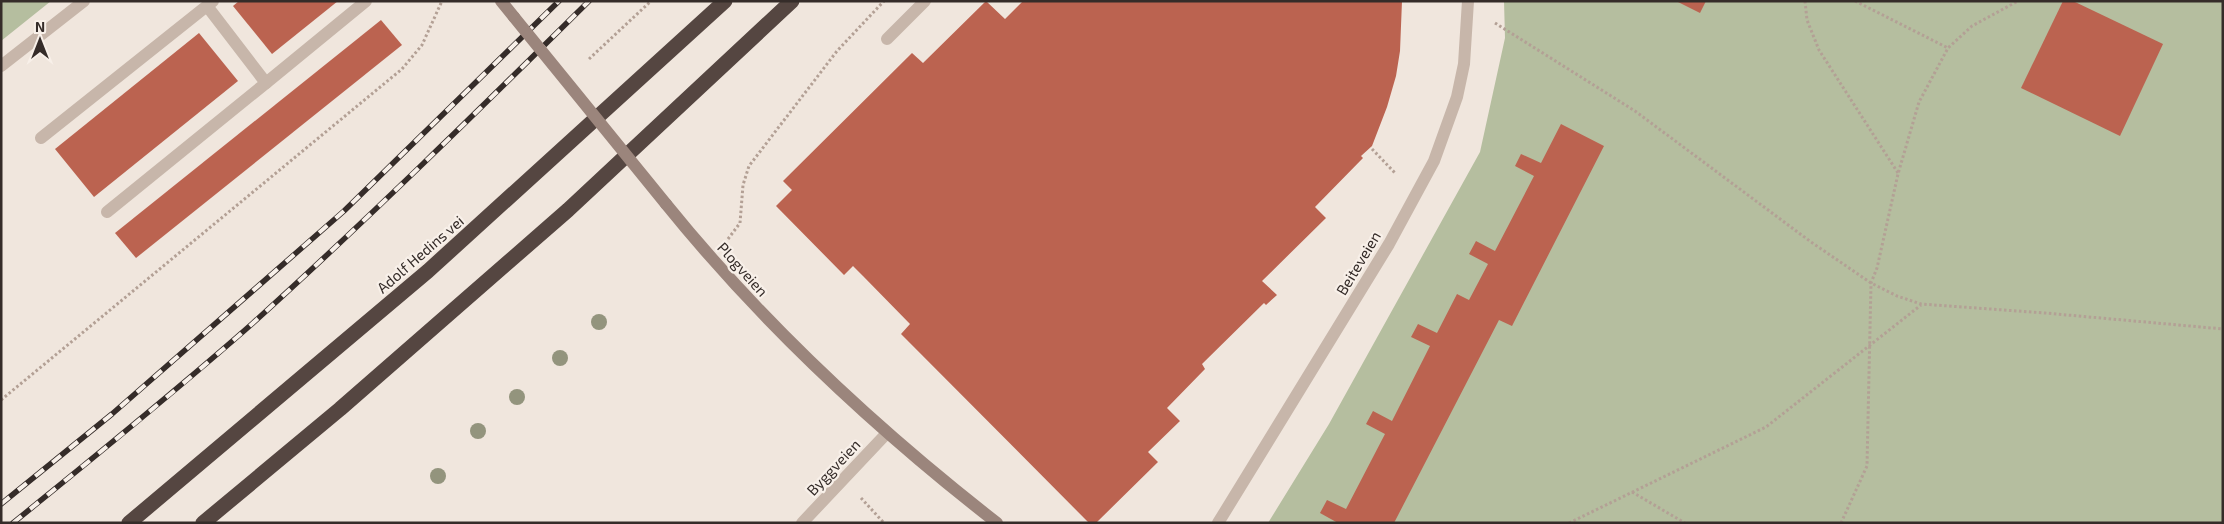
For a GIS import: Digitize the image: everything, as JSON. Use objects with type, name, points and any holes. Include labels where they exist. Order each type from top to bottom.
[{"type":"highway","name":"Adolf Hedins vei","points":[[129,523],[428,271],[725,1]]},
{"type":"highway","points":[[203,523],[340,409],[568,210],[792,1]]},
{"type":"street","points":[[1,66],[84,1]]},
{"type":"street","points":[[107,212],[366,1]]},
{"type":"street","name":"Plogveien","points":[[501,1],[710,257],[790,343],[886,434],[997,523]]},
{"type":"street","points":[[887,39],[926,1]]},
{"type":"street","name":"Beiteveien","points":[[1217,522],[1389,244],[1434,161],[1457,97],[1464,64],[1468,1]]},
{"type":"street","points":[[41,138],[210,4],[266,83]]},
{"type":"street","name":"Byggveien","points":[[802,523],[886,434]]},
{"type":"path","points":[[1,400],[402,70],[422,45],[442,1]]},
{"type":"path","points":[[589,59],[651,1]]},
{"type":"path","points":[[710,257],[733,234],[740,223],[742,185],[750,166],[837,51],[884,1]]},
{"type":"path","points":[[1805,1],[1807,20],[1819,50],[1898,174]]},
{"type":"path","points":[[1855,1],[1948,48]]},
{"type":"path","points":[[1841,523],[1867,466],[1871,283],[1877,268],[1898,174],[1919,102],[1948,48],[1972,26],[2018,1]]},
{"type":"path","points":[[1495,23],[1635,111],[1812,242],[1871,283],[1897,296],[1921,304],[2223,329]]},
{"type":"path","points":[[1372,149],[1396,174]]},
{"type":"path","points":[[1569,523],[1766,428],[1921,304]]},
{"type":"path","points":[[1632,492],[1685,523]]},
{"type":"path","points":[[861,498],[884,523]]},
{"type":"green space","points":[[1,1],[51,1],[1,41]]},
{"type":"green space","points":[[1504,1],[2223,1],[2223,523],[1268,523],[1329,424],[1480,152],[1505,38]]},
{"type":"building","points":[[239,1],[338,1],[272,54],[233,6]]},
{"type":"building","points":[[986,1],[1005,19],[1023,1],[1402,1],[1400,51],[1396,76],[1387,107],[1372,146],[1361,156],[1363,158],[1315,207],[1326,218],[1262,281],[1277,295],[1266,305],[1264,303],[1202,364],[1205,369],[1167,408],[1180,421],[1148,452],[1158,462],[1096,523],[1089,523],[901,334],[910,324],[853,266],[844,275],[776,206],[792,190],[783,181],[912,53],[923,63]]},
{"type":"building","points":[[1676,1],[1706,1],[1700,13]]},
{"type":"building","points":[[2063,1],[2073,1],[2163,44],[2120,136],[2021,88]]},
{"type":"building","points":[[381,20],[402,45],[136,258],[115,233]]},
{"type":"building","points":[[199,33],[238,81],[94,197],[55,149]]},
{"type":"building","points":[[1561,124],[1604,146],[1512,326],[1499,320],[1394,523],[1338,523],[1320,513],[1327,500],[1346,509],[1385,434],[1366,424],[1373,411],[1392,421],[1430,346],[1411,337],[1418,324],[1437,333],[1457,294],[1469,300],[1488,264],[1469,254],[1476,241],[1495,251],[1534,176],[1515,166],[1521,154],[1541,163]]},
{"type":"railway","points":[[1,504],[112,414],[344,211],[559,1]]},
{"type":"railway","points":[[13,523],[253,323],[381,204],[589,1]]}]
